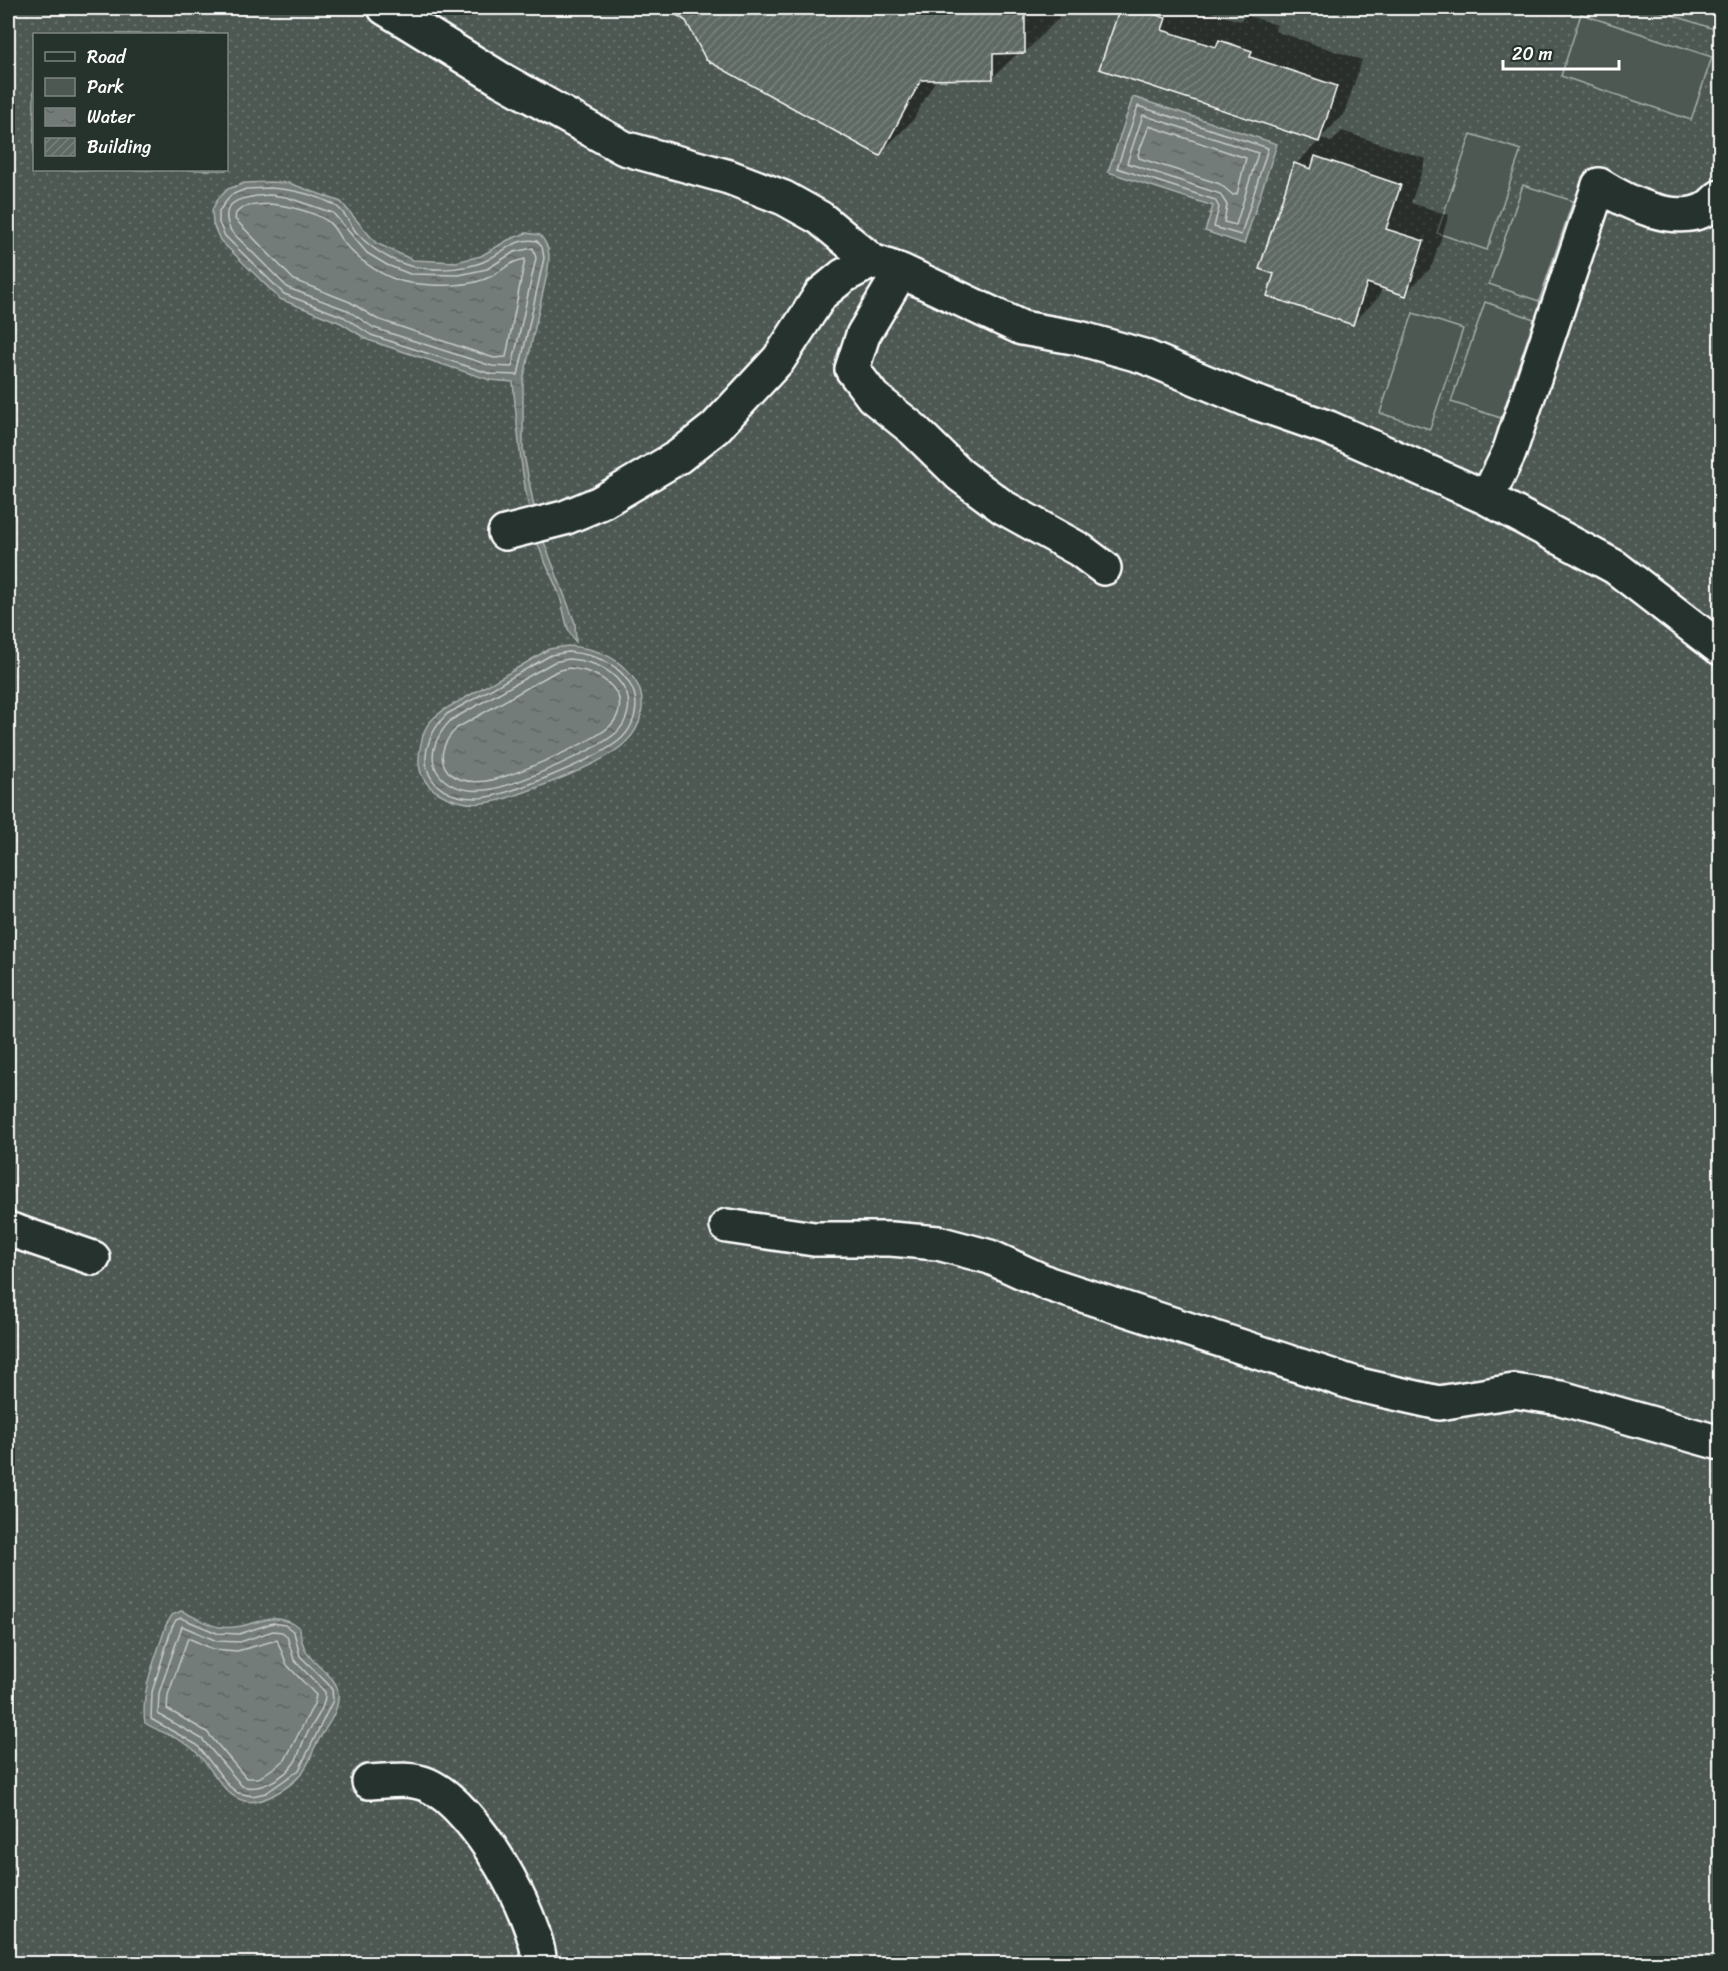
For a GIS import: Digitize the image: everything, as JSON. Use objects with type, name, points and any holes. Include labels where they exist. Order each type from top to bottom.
[{"type":"lane","points":[[385,8],[502,80],[624,148],[729,177],[783,198],[820,218],[886,266],[1022,328],[1079,339],[1143,356],[1251,401],[1329,428],[1486,498],[1615,567],[1720,648]]},
{"type":"lane","points":[[1486,498],[1509,453],[1599,185],[1621,199],[1677,215],[1706,209],[1720,196]]},
{"type":"lane","points":[[505,533],[564,518],[600,503],[678,457],[715,428],[779,359],[822,294],[843,276],[886,266]]},
{"type":"lane","points":[[886,266],[852,369],[873,397],[913,429],[960,475],[1003,507],[1080,550],[1104,568]]},
{"type":"lane","points":[[727,1226],[814,1239],[891,1239],[938,1243],[990,1257],[1049,1284],[1359,1385],[1439,1404],[1514,1391],[1561,1398],[1720,1443]]},
{"type":"lane","points":[[8,1229],[93,1258]]},
{"type":"lane","points":[[369,1782],[406,1780],[428,1785],[454,1803],[506,1870],[526,1916],[540,1964]]},
{"type":"green space","points":[[8,8],[1720,8],[1720,1963],[8,1964]]},
{"type":"green space","points":[[1651,8],[1720,8],[1720,31]]},
{"type":"green space","points":[[1581,14],[1712,57],[1691,120],[1561,76]]},
{"type":"green space","points":[[1471,134],[1521,150],[1487,250],[1437,233]]},
{"type":"green space","points":[[1523,185],[1573,201],[1539,301],[1489,284]]},
{"type":"green space","points":[[1485,302],[1534,319],[1501,418],[1451,402]]},
{"type":"green space","points":[[1413,313],[1463,329],[1430,429],[1380,413]]},
{"type":"water","points":[[1133,97],[1277,144],[1244,244],[1205,231],[1213,206],[1108,172]]},
{"type":"water","points":[[245,183],[289,183],[341,202],[376,243],[413,260],[456,262],[481,256],[508,240],[526,233],[540,235],[544,240],[549,253],[549,263],[523,381],[523,449],[533,502],[544,542],[575,623],[576,642],[567,625],[559,594],[538,545],[531,519],[521,461],[513,382],[490,380],[368,340],[341,323],[280,299],[220,240],[213,224],[212,210],[218,199],[228,189]]},
{"type":"water","points":[[568,646],[597,651],[613,659],[621,664],[634,679],[641,695],[642,712],[636,728],[626,742],[587,767],[498,801],[462,802],[445,797],[429,786],[421,773],[419,758],[421,744],[429,723],[448,707],[549,649]]},
{"type":"water","points":[[181,1611],[220,1627],[242,1626],[270,1619],[289,1622],[300,1628],[306,1651],[336,1684],[338,1701],[336,1709],[306,1767],[294,1781],[277,1793],[261,1800],[248,1802],[237,1798],[219,1782],[193,1749],[145,1723],[145,1698],[154,1661],[166,1625],[172,1615]]},
{"type":"building","points":[[679,8],[1025,8],[1025,53],[993,54],[993,79],[921,80],[880,156],[706,60],[686,21],[675,14]]},
{"type":"building","points":[[1120,8],[1134,8],[1166,18],[1162,30],[1216,47],[1219,40],[1252,51],[1250,57],[1337,86],[1319,142],[1099,69]]},
{"type":"building","points":[[1315,156],[1401,185],[1386,229],[1424,241],[1406,296],[1367,283],[1353,325],[1267,296],[1274,274],[1259,269],[1294,163],[1311,169]]}]
